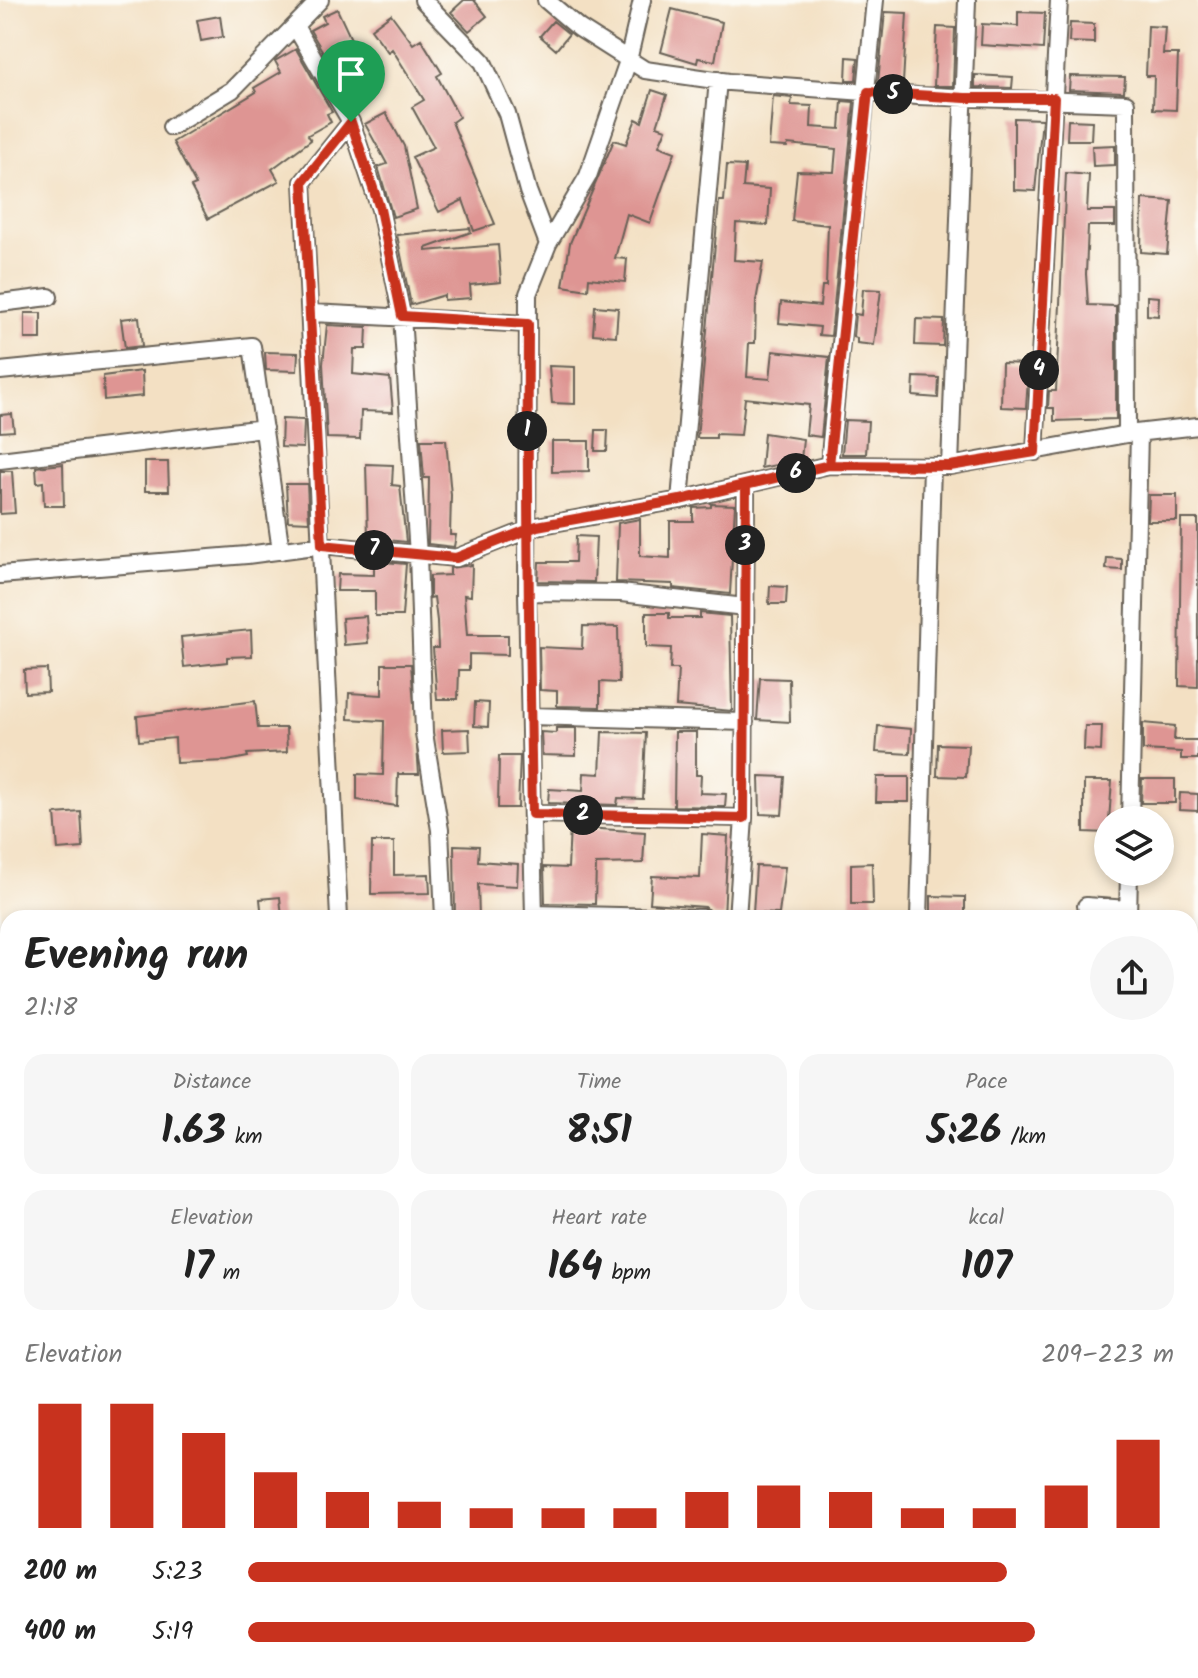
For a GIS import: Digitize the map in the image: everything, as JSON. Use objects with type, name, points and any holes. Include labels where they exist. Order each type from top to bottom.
[{"type":"street","points":[[171,127],[232,90],[320,0]]},
{"type":"street","points":[[423,0],[483,62],[507,114],[528,191],[548,244]]},
{"type":"street","points":[[546,0],[579,28],[645,70],[718,80],[868,92],[1126,103],[1133,434],[1130,806]]},
{"type":"street","points":[[534,910],[527,592],[528,294],[548,244],[588,176],[628,61],[642,0]]},
{"type":"street","points":[[829,465],[875,0]]},
{"type":"street","points":[[950,466],[967,0]]},
{"type":"street","points":[[1035,452],[1059,0]]},
{"type":"street","points":[[295,26],[351,122],[380,209],[402,316],[418,555],[424,733],[440,830],[444,910]]},
{"type":"street","points":[[680,500],[718,80]]},
{"type":"street","points":[[339,910],[312,313],[303,182],[351,122]]},
{"type":"street","points":[[0,303],[49,297]]},
{"type":"street","points":[[312,313],[528,324]]},
{"type":"street","points":[[0,371],[252,346],[281,551]]},
{"type":"street","points":[[0,575],[322,545],[456,558],[527,530],[680,500],[829,465],[950,466],[1133,434],[1198,426]]},
{"type":"street","points":[[0,460],[264,428]]},
{"type":"street","points":[[919,910],[932,466]]},
{"type":"street","points":[[738,910],[744,818],[746,485]]},
{"type":"street","points":[[527,592],[621,593],[745,607]]},
{"type":"street","points":[[530,716],[745,722]]},
{"type":"street","points":[[532,814],[744,818]]},
{"type":"street","points":[[1128,910],[1129,886]]},
{"type":"street","points":[[1086,906],[1107,910]]},
{"type":"building","points":[[464,0],[474,0],[487,16],[469,31],[451,12]]},
{"type":"building","points":[[337,9],[351,39],[335,47],[346,69],[361,60],[376,88],[352,101],[310,30],[325,22],[322,16]]},
{"type":"building","points":[[672,9],[722,22],[715,61],[698,58],[697,63],[661,52]]},
{"type":"building","points":[[885,12],[907,13],[903,83],[878,82]]},
{"type":"building","points":[[1018,12],[1045,13],[1043,49],[981,45],[982,24],[1018,26]]},
{"type":"building","points":[[391,14],[413,44],[421,39],[442,73],[437,76],[459,117],[452,122],[495,224],[474,231],[463,200],[439,212],[412,157],[434,147],[412,107],[424,100],[392,49],[388,52],[371,29]]},
{"type":"building","points":[[220,16],[223,37],[201,41],[197,20]]},
{"type":"building","points":[[553,21],[569,34],[556,50],[540,36]]},
{"type":"building","points":[[1070,23],[1094,24],[1094,43],[1069,42]]},
{"type":"building","points":[[1148,26],[1165,27],[1163,54],[1178,54],[1176,110],[1153,109],[1154,76],[1146,76]]},
{"type":"building","points":[[937,27],[955,28],[953,86],[934,86]]},
{"type":"building","points":[[296,49],[332,112],[327,114],[331,122],[308,135],[311,140],[272,169],[279,181],[208,219],[191,187],[196,185],[173,142],[256,92],[254,88],[281,72],[275,61]]},
{"type":"building","points":[[847,57],[858,58],[856,80],[846,80]]},
{"type":"building","points":[[975,75],[1013,77],[1012,88],[975,87]]},
{"type":"building","points":[[1070,76],[1125,77],[1124,92],[1069,90]]},
{"type":"building","points":[[652,90],[667,95],[657,126],[666,129],[659,146],[675,152],[650,223],[627,214],[615,258],[627,259],[625,282],[589,278],[588,290],[563,286],[570,243],[614,140],[626,144],[636,119],[642,122]]},
{"type":"building","points":[[773,96],[792,98],[791,105],[812,106],[811,127],[840,129],[842,101],[854,102],[831,336],[819,335],[820,327],[779,323],[781,302],[820,306],[822,286],[826,286],[828,225],[792,221],[797,171],[834,172],[836,149],[788,144],[787,147],[769,146]]},
{"type":"building","points":[[386,113],[404,146],[417,209],[393,217],[378,167],[387,164],[365,124]]},
{"type":"building","points":[[1014,118],[1042,119],[1035,191],[1014,190]]},
{"type":"building","points":[[1068,120],[1092,121],[1091,140],[1067,140]]},
{"type":"building","points":[[1115,145],[1115,165],[1093,166],[1092,146]]},
{"type":"building","points":[[727,165],[745,166],[743,187],[770,189],[768,225],[736,223],[734,260],[763,262],[756,301],[755,343],[749,343],[747,377],[770,379],[773,351],[829,357],[821,437],[806,435],[809,405],[745,398],[741,435],[716,434],[716,438],[697,438],[719,201],[724,201]]},
{"type":"building","points":[[1066,173],[1089,175],[1087,211],[1115,211],[1115,226],[1088,226],[1086,274],[1088,305],[1116,306],[1116,419],[1054,421],[1054,408],[1048,408],[1049,391],[1056,391]]},
{"type":"building","points":[[1142,199],[1172,201],[1167,254],[1141,252]]},
{"type":"building","points":[[470,228],[471,232],[426,248],[426,251],[498,245],[501,282],[470,285],[471,298],[444,300],[444,295],[411,305],[397,235]]},
{"type":"building","points":[[863,289],[881,290],[874,345],[857,343],[857,338],[853,337],[855,314],[861,315]]},
{"type":"building","points":[[1147,296],[1159,297],[1158,316],[1147,315]]},
{"type":"building","points":[[595,306],[618,308],[616,336],[593,334]]},
{"type":"building","points":[[25,313],[41,313],[41,339],[25,339]]},
{"type":"building","points":[[139,317],[142,346],[125,348],[121,319]]},
{"type":"building","points":[[916,319],[944,320],[943,346],[915,345]]},
{"type":"building","points":[[327,325],[367,327],[366,349],[354,349],[353,374],[390,378],[393,412],[361,411],[360,439],[327,438],[323,364]]},
{"type":"building","points":[[265,352],[298,353],[297,371],[266,370]]},
{"type":"building","points":[[1002,363],[1029,364],[1026,408],[1001,407]]},
{"type":"building","points":[[549,366],[575,367],[575,404],[552,403]]},
{"type":"building","points":[[142,371],[143,396],[104,400],[103,376]]},
{"type":"building","points":[[914,377],[939,378],[938,398],[913,396]]},
{"type":"building","points":[[12,414],[14,431],[0,432],[0,415]]},
{"type":"building","points":[[282,419],[304,420],[303,448],[281,447]]},
{"type":"building","points":[[845,420],[868,421],[866,454],[842,454]]},
{"type":"building","points":[[596,430],[608,430],[607,451],[595,451]]},
{"type":"building","points":[[764,433],[803,439],[801,460],[761,468]]},
{"type":"building","points":[[421,440],[446,440],[451,495],[450,535],[456,535],[454,547],[428,544],[429,478],[424,478]]},
{"type":"building","points":[[552,441],[589,441],[589,471],[552,472]]},
{"type":"building","points":[[145,462],[168,462],[169,491],[145,491]]},
{"type":"building","points":[[63,464],[64,506],[44,506],[43,482],[37,483],[36,467]]},
{"type":"building","points":[[366,464],[393,465],[392,485],[400,486],[406,542],[368,538]]},
{"type":"building","points":[[0,471],[12,471],[15,513],[0,514]]},
{"type":"building","points":[[286,484],[307,484],[309,522],[288,521]]},
{"type":"building","points":[[1149,495],[1177,495],[1177,521],[1148,521]]},
{"type":"building","points":[[711,504],[735,505],[730,594],[673,588],[673,584],[616,582],[618,523],[640,519],[640,556],[670,558],[670,521],[693,521],[693,508],[711,507]]},
{"type":"building","points":[[1181,519],[1198,519],[1198,687],[1179,686]]},
{"type":"building","points":[[576,536],[596,537],[594,582],[538,581],[539,562],[575,562]]},
{"type":"building","points":[[1107,558],[1122,559],[1122,570],[1106,569]]},
{"type":"building","points":[[374,561],[406,564],[402,616],[375,616],[375,591],[337,591],[338,574],[374,575]]},
{"type":"building","points":[[472,565],[471,596],[464,595],[467,635],[508,635],[508,655],[469,654],[469,670],[459,670],[458,699],[437,699],[433,648],[438,648],[437,621],[434,597],[430,598],[430,576],[450,575],[450,568]]},
{"type":"building","points":[[770,586],[787,587],[786,604],[769,604]]},
{"type":"building","points":[[646,613],[669,613],[669,618],[700,618],[700,613],[730,616],[732,711],[676,706],[678,669],[670,669],[671,648],[646,647]]},
{"type":"building","points":[[366,616],[368,643],[344,645],[342,618]]},
{"type":"building","points":[[583,626],[618,627],[619,683],[600,682],[600,707],[557,706],[557,691],[540,690],[539,647],[582,649]]},
{"type":"building","points":[[251,630],[252,656],[227,657],[227,662],[184,667],[181,637]]},
{"type":"building","points":[[382,664],[411,664],[419,774],[398,774],[397,806],[357,800],[357,774],[383,775],[384,721],[348,719],[349,693],[382,695]]},
{"type":"building","points":[[47,669],[48,692],[25,693],[24,670]]},
{"type":"building","points":[[760,678],[789,679],[790,722],[757,720]]},
{"type":"building","points":[[255,701],[258,728],[286,728],[287,752],[247,754],[248,757],[227,761],[176,763],[175,738],[139,741],[137,716]]},
{"type":"building","points":[[475,702],[489,703],[488,727],[474,726]]},
{"type":"building","points":[[1143,723],[1175,726],[1174,740],[1198,740],[1198,759],[1181,759],[1181,752],[1143,750]]},
{"type":"building","points":[[878,726],[911,729],[910,754],[876,752]]},
{"type":"building","points":[[1085,726],[1102,726],[1101,751],[1084,750]]},
{"type":"building","points":[[556,728],[576,728],[576,756],[542,755],[541,732],[556,733]]},
{"type":"building","points":[[469,729],[470,751],[443,752],[442,730]]},
{"type":"building","points":[[602,732],[646,733],[643,799],[618,798],[617,805],[548,803],[549,789],[583,791],[584,773],[600,774]]},
{"type":"building","points":[[675,732],[696,732],[696,775],[701,775],[700,793],[726,794],[725,807],[674,806]]},
{"type":"building","points":[[938,744],[968,745],[966,777],[937,776]]},
{"type":"building","points":[[499,756],[520,756],[518,808],[498,808]]},
{"type":"building","points":[[759,776],[785,777],[782,815],[760,814]]},
{"type":"building","points":[[877,777],[909,777],[909,802],[876,802]]},
{"type":"building","points":[[1142,779],[1175,779],[1175,803],[1141,803]]},
{"type":"building","points":[[1084,781],[1112,781],[1110,806],[1094,806],[1094,832],[1084,832]]},
{"type":"building","points":[[1180,793],[1198,794],[1198,811],[1179,810]]},
{"type":"building","points":[[81,812],[83,848],[58,850],[55,814]]},
{"type":"building","points":[[570,827],[645,832],[643,863],[596,864],[595,904],[545,903],[544,867],[568,868]]},
{"type":"building","points":[[702,834],[728,836],[724,910],[650,903],[652,876],[700,878]]},
{"type":"building","points":[[372,842],[394,842],[394,875],[429,874],[430,893],[371,894]]},
{"type":"building","points":[[454,845],[479,846],[478,861],[518,864],[517,886],[478,884],[479,910],[455,910]]},
{"type":"building","points":[[872,863],[873,904],[851,904],[851,864]]},
{"type":"building","points":[[756,866],[785,867],[780,910],[753,910]]},
{"type":"building","points":[[931,896],[965,897],[965,910],[931,910]]},
{"type":"building","points":[[280,897],[281,910],[261,910],[260,899]]},
{"type":"route","points":[[351,122],[303,182],[315,364],[322,545],[456,558],[527,530],[537,526],[680,500],[829,465],[868,92],[965,98],[1054,98],[1035,452],[950,466],[829,465],[746,485],[744,818],[532,814],[527,592],[527,530],[528,324],[402,316],[380,209],[351,122]]}]
